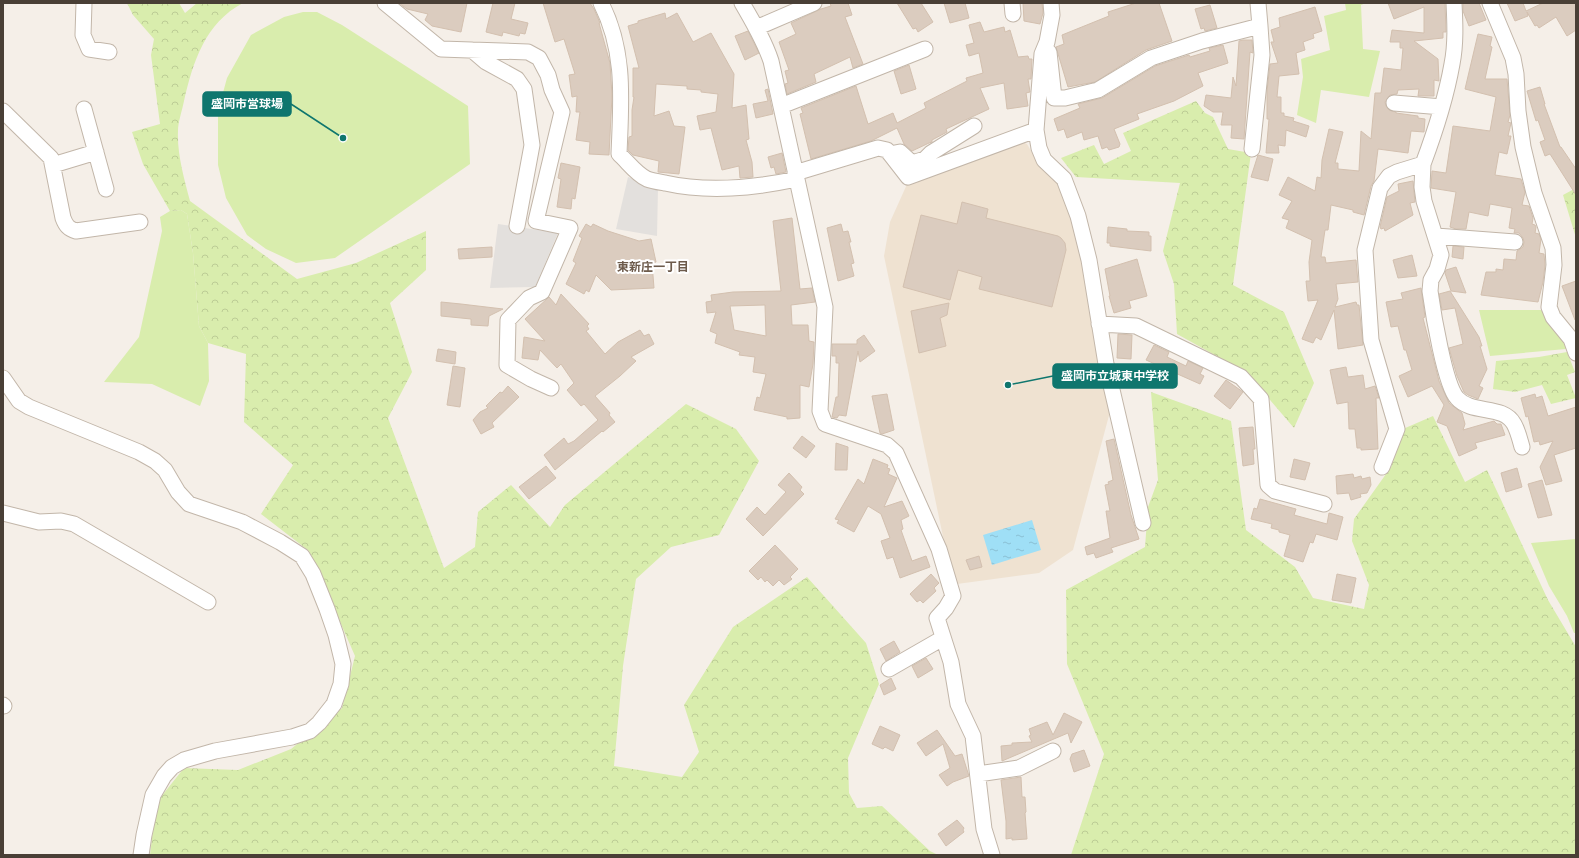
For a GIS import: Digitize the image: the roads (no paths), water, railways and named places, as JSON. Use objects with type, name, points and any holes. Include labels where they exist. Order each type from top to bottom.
[{"type":"street","points":[[84,3],[83,35],[89,49],[108,52]]},
{"type":"street","points":[[385,3],[441,49],[528,52],[539,58],[548,75],[562,112],[536,221],[570,228],[542,292],[529,298],[508,320],[507,365],[551,388]]},
{"type":"street","points":[[601,3],[610,25],[620,66],[621,87],[619,154],[641,175],[648,179],[690,188],[761,186],[796,176],[878,148],[887,150],[908,177],[1036,130]]},
{"type":"street","points":[[742,3],[767,49],[771,61],[825,306],[820,395],[820,411],[822,418],[824,424],[887,445],[896,453],[939,549],[954,596],[937,618],[951,662],[958,704],[973,736],[984,829],[992,855]]},
{"type":"street","points":[[756,28],[814,3]]},
{"type":"street","points":[[1051,3],[1052,15],[1047,42],[1042,54],[1036,130],[1039,148],[1044,160],[1064,179],[1078,216],[1089,260],[1098,324],[1106,364],[1143,523]]},
{"type":"street","points":[[1252,149],[1262,55],[1258,3]]},
{"type":"street","points":[[1454,3],[1455,39],[1452,64],[1436,129],[1423,164],[1422,187],[1424,201],[1441,255],[1437,269],[1431,280],[1430,291],[1448,379],[1456,398],[1464,404],[1497,412],[1509,417],[1514,424],[1522,448]]},
{"type":"street","points":[[1490,3],[1513,58],[1523,147],[1534,192],[1553,248],[1554,264],[1549,307],[1553,317],[1571,339],[1576,353]]},
{"type":"street","points":[[1047,42],[1054,98],[1065,98],[1098,90],[1150,58],[1202,41],[1260,26]]},
{"type":"street","points":[[781,106],[926,49]]},
{"type":"street","points":[[472,50],[486,62],[517,79],[524,89],[532,145],[517,226]]},
{"type":"street","points":[[1394,103],[1442,107]]},
{"type":"street","points":[[84,109],[106,189]]},
{"type":"street","points":[[3,111],[51,158],[63,218],[66,225],[70,229],[76,232],[140,222]]},
{"type":"street","points":[[890,154],[900,152],[912,163],[925,159],[974,126]]},
{"type":"street","points":[[53,165],[96,152]]},
{"type":"street","points":[[1382,466],[1397,429],[1371,340],[1365,250],[1380,188],[1389,176],[1423,164]]},
{"type":"street","points":[[1436,236],[1515,242]]},
{"type":"street","points":[[1098,324],[1136,326],[1241,377],[1261,399],[1268,485],[1275,491],[1324,504]]},
{"type":"street","points":[[3,378],[19,401],[29,407],[138,452],[155,461],[165,470],[178,492],[189,504],[242,522],[280,542],[302,556],[313,574],[336,635],[343,664],[341,684],[334,704],[319,723],[310,731],[292,737],[215,751],[184,760],[172,767],[164,776],[153,795],[141,855]]},
{"type":"street","points":[[3,513],[39,522],[61,521],[74,524],[208,602]]},
{"type":"street","points":[[889,669],[944,638]]},
{"type":"street","points":[[978,774],[1019,768],[1053,751]]},
{"type":"water","points":[[1032,520],[1041,550],[992,565],[983,535]]},
{"type":"place","name":"盛岡市営球場","points":[[343,138]]},
{"type":"place","name":"盛岡市立城東中学校","points":[[1008,385]]},
{"type":"district","name":"東新庄一丁目","points":[[653,267]]}]
